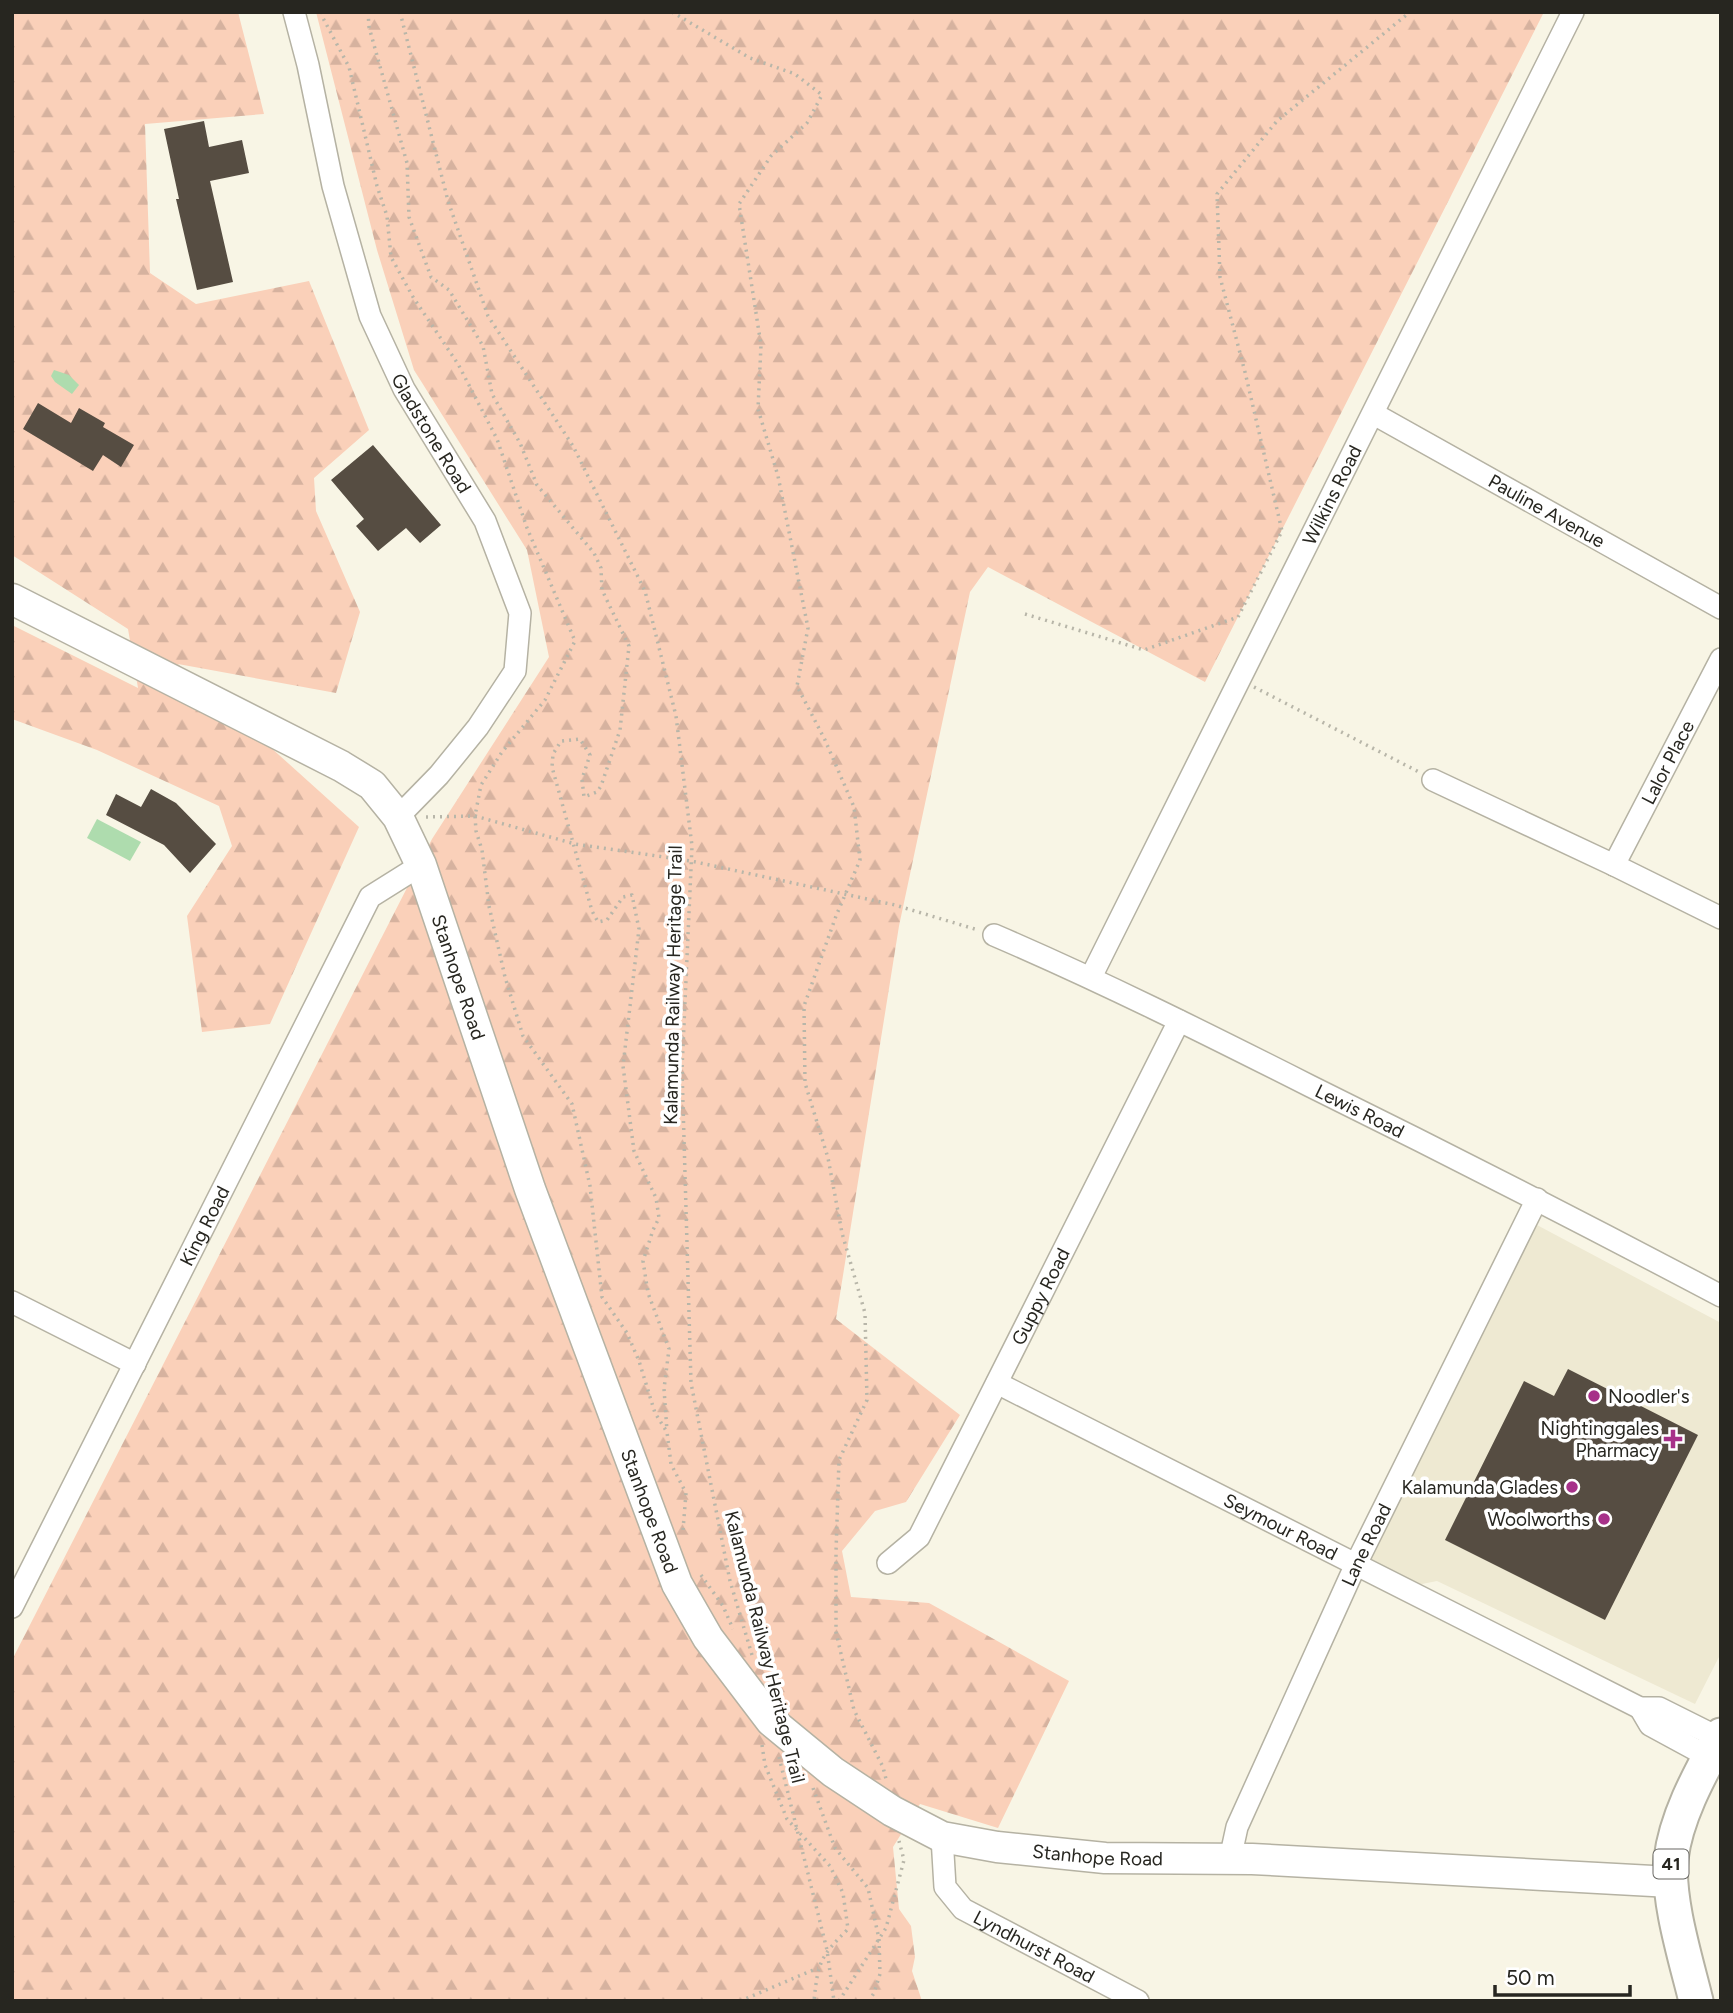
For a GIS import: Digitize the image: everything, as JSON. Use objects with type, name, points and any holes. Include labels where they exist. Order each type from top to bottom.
[{"type":"main road","name":"41","points":[[1696,2001],[1671,1882],[1671,1858],[1679,1827],[1716,1743]]},
{"type":"street","name":"Gladstone Road","points":[[294,12],[333,186],[370,316],[404,389],[485,521],[520,613],[514,671],[478,727],[439,775],[398,817]]},
{"type":"street","name":"Wilkins Road","points":[[1091,977],[1573,12]]},
{"type":"street","name":"Pauline Avenue","points":[[1374,414],[1721,608]]},
{"type":"street","name":"Stanhope Road","points":[[12,599],[341,766],[372,785],[398,817],[421,865],[530,1189],[677,1584],[766,1730],[892,1811],[942,1837],[997,1847],[1105,1858],[1230,1859],[1671,1882]]},
{"type":"street","name":"Lalor Place","points":[[1614,865],[1721,659]]},
{"type":"street","points":[[1433,780],[1721,918]]},
{"type":"street","name":"King Road","points":[[12,1607],[370,897],[421,865]]},
{"type":"street","name":"Lewis Road","points":[[994,934],[1091,977],[1537,1199],[1721,1296]]},
{"type":"street","name":"Guppy Road","points":[[888,1563],[919,1537],[1179,1021]]},
{"type":"street","name":"Lane Road","points":[[1230,1859],[1237,1827],[1356,1564],[1537,1199]]},
{"type":"street","points":[[12,1302],[135,1364]]},
{"type":"street","name":"Seymour Road","points":[[997,1383],[1640,1709],[1660,1708],[1716,1743]]},
{"type":"street","name":"Lyndhurst Road","points":[[942,1837],[945,1887],[963,1909],[1138,2001]]},
{"type":"path","points":[[322,12],[349,67],[377,186],[387,216],[391,257],[413,297],[458,364],[497,439],[531,538],[575,641],[545,699],[502,752],[481,785],[475,816],[476,831],[482,850],[489,906],[505,977],[523,1036],[572,1104],[590,1186],[602,1297],[627,1333],[655,1413],[667,1432]]},
{"type":"path","points":[[368,12],[369,27],[407,163],[409,216],[431,277],[449,290],[483,346],[492,394],[520,443],[537,485],[594,553],[601,568],[602,590],[629,646],[620,730],[601,786],[597,792],[584,797],[582,779],[590,755],[580,739],[561,741],[553,754],[552,767],[597,922],[607,920],[623,897],[632,895],[639,929],[623,1066],[634,1151],[656,1198],[659,1219],[642,1261],[648,1293],[669,1349],[664,1390],[667,1432],[671,1464],[686,1493],[683,1533]]},
{"type":"path","name":"Kalamunda Railway Heritage Trail","points":[[400,12],[448,201],[488,316],[573,446],[645,592],[676,716],[692,846],[682,1069],[691,1383],[730,1581],[752,1657]]},
{"type":"path","points":[[673,12],[750,58],[795,74],[822,95],[807,123],[771,156],[739,204],[761,345],[758,409],[778,476],[808,628],[797,686],[825,740],[854,807],[860,860],[804,1006],[805,1083],[828,1158],[842,1233],[865,1313],[867,1400],[839,1461],[836,1632],[854,1710],[883,1767],[904,1860],[886,1928],[837,2001]]},
{"type":"path","points":[[1026,614],[1144,650],[1238,617],[1282,531],[1220,277],[1217,194],[1277,121],[1410,12]]},
{"type":"path","points":[[1240,680],[1433,780]]},
{"type":"path","points":[[398,817],[475,816],[575,845],[691,862],[895,905],[994,934]]},
{"type":"path","points":[[697,1570],[723,1606],[737,1638]]},
{"type":"path","points":[[766,1730],[765,1765],[787,1819],[830,1866],[843,1894],[848,1930],[827,1950],[818,1968],[814,2001]]},
{"type":"path","name":"Kalamunda Railway Heritage Trail","points":[[766,1730],[796,1828],[837,2001]]},
{"type":"path","points":[[813,1788],[835,1848],[868,1888],[879,1939],[880,1974],[869,2001]]},
{"type":"path","points":[[740,2001],[818,1968]]},
{"type":"shaded area","points":[[54,370],[69,375],[79,385],[72,394],[55,382],[51,376]]},
{"type":"shaded area","points":[[97,819],[141,842],[130,861],[87,838]]},
{"type":"shaded area","points":[[1537,1225],[1721,1323],[1721,1653],[1695,1704],[1437,1581],[1417,1585],[1367,1562]]},
{"type":"green space","points":[[12,12],[238,12],[264,114],[145,124],[150,273],[196,304],[309,281],[369,430],[314,478],[316,511],[360,612],[336,693],[178,664],[359,827],[270,1024],[202,1032],[187,916],[232,846],[219,806],[97,750],[12,719],[12,625],[138,688],[128,629],[12,555]]},
{"type":"green space","points":[[316,12],[1544,12],[1205,682],[988,567],[970,592],[899,926],[836,1319],[960,1415],[906,1502],[875,1511],[842,1551],[851,1597],[929,1603],[1069,1681],[998,1828],[920,1804],[893,1847],[899,1909],[911,1926],[915,1957],[912,1971],[922,2001],[12,2001],[12,1660],[432,839],[549,657],[527,550],[414,370],[377,250]]},
{"type":"building","points":[[204,121],[209,147],[242,140],[249,173],[210,181],[233,282],[197,290],[176,199],[179,199],[164,129]]},
{"type":"building","points":[[38,403],[71,423],[79,408],[105,423],[103,427],[134,445],[121,467],[103,455],[93,471],[23,429]]},
{"type":"building","points":[[373,445],[441,525],[420,543],[406,528],[378,551],[356,526],[364,519],[331,480]]},
{"type":"building","points":[[151,789],[176,803],[216,844],[190,873],[164,845],[106,815],[116,794],[141,807]]},
{"type":"building","name":"Kalamunda Glades","points":[[1568,1369],[1698,1435],[1605,1620],[1445,1540],[1524,1381],[1554,1396]]},
{"type":"place","name":"Noodler's","points":[[1594,1396]]},
{"type":"place","name":"Nightinggales Pharmacy","points":[[1673,1439]]},
{"type":"place","name":"Kalamunda Glades","points":[[1572,1487]]},
{"type":"place","name":"Woolworths","points":[[1604,1519]]}]
